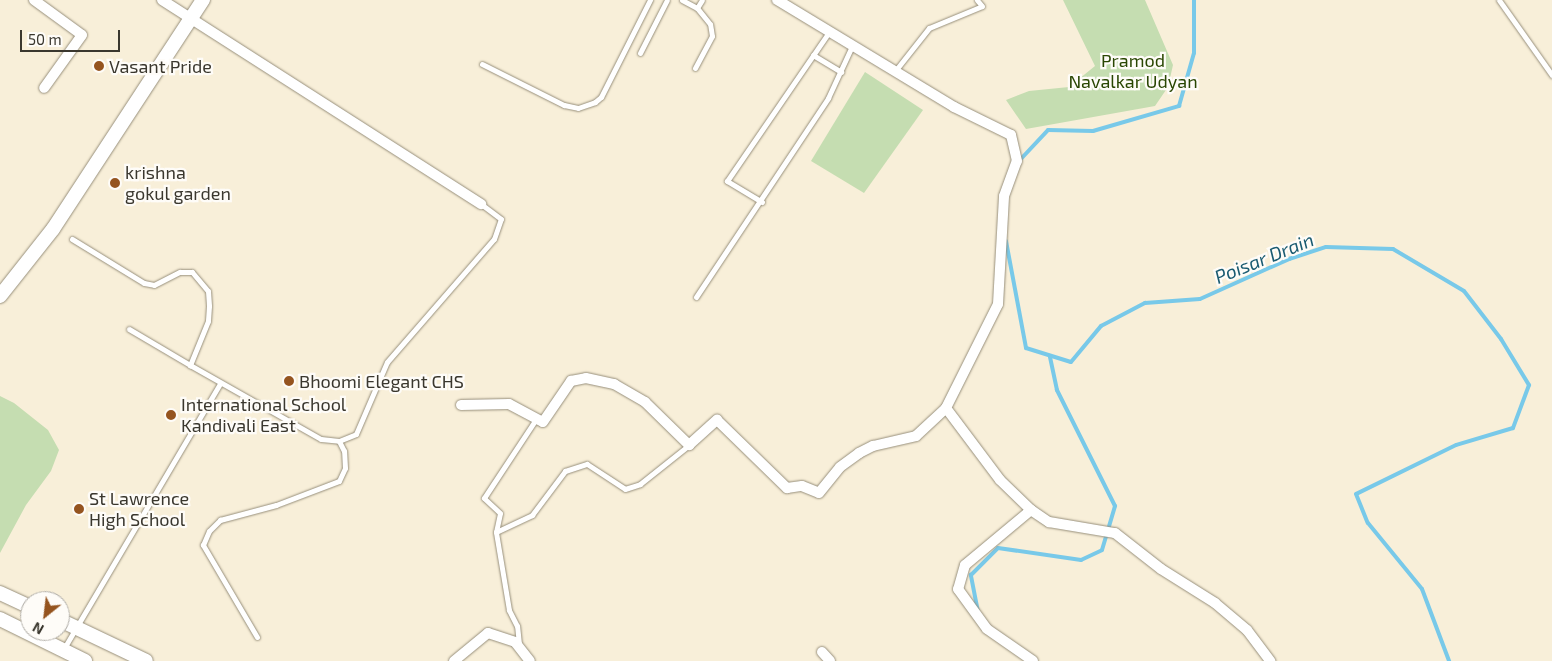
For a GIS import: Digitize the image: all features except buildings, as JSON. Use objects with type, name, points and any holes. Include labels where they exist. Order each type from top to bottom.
[{"type":"street","points":[[34,0],[82,35],[44,88]]},
{"type":"street","points":[[162,0],[481,204]]},
{"type":"street","points":[[0,296],[53,229],[203,0]]},
{"type":"street","points":[[461,405],[509,404],[543,422],[572,381],[586,378],[630,390],[689,445],[717,420],[787,488],[802,486],[819,493],[840,467],[859,453],[873,446],[916,436],[946,408],[998,304],[1004,196],[1017,160],[1011,135],[954,107],[777,0]]},
{"type":"street","points":[[946,408],[1000,480],[1031,510],[1049,522],[1115,533],[1161,569],[1215,603],[1247,630],[1270,661]]},
{"type":"street","points":[[1031,510],[965,565],[958,590],[987,629],[1033,661]]},
{"type":"street","points":[[0,593],[20,602]]},
{"type":"street","points":[[14,599],[1,619],[85,661]]},
{"type":"street","points":[[70,625],[146,661]]},
{"type":"street","points":[[454,661],[488,633],[505,637],[519,647],[530,661]]},
{"type":"street","points":[[822,652],[830,661]]},
{"type":"lane","points":[[482,64],[564,105],[578,108],[595,102],[601,97],[650,0]]},
{"type":"lane","points":[[640,53],[667,0]]},
{"type":"lane","points":[[682,0],[697,8],[710,24],[712,36],[695,68]]},
{"type":"lane","points":[[697,8],[702,0]]},
{"type":"lane","points":[[895,71],[929,28],[982,6],[977,0]]},
{"type":"lane","points":[[1499,0],[1552,75]]},
{"type":"lane","points":[[762,202],[727,181],[829,32]]},
{"type":"lane","points":[[696,297],[762,202],[828,98],[852,45]]},
{"type":"lane","points":[[813,55],[841,72]]},
{"type":"lane","points":[[129,329],[220,383],[321,439],[339,441],[356,434],[387,362],[494,239],[502,219],[481,204]]},
{"type":"lane","points":[[72,239],[144,283],[154,285],[180,272],[192,272],[208,291],[210,306],[208,321],[190,365]]},
{"type":"lane","points":[[62,650],[220,383]]},
{"type":"lane","points":[[519,647],[517,626],[509,610],[496,532],[500,512],[484,498],[536,419]]},
{"type":"lane","points":[[257,637],[204,545],[208,531],[220,520],[276,505],[339,481],[345,468],[344,451],[339,441]]},
{"type":"lane","points":[[496,532],[532,515],[565,471],[587,464],[625,489],[640,484],[689,445]]},
{"type":"green space","name":"Pramod Navalkar Udyan","points":[[1063,0],[1145,0],[1173,65],[1168,87],[1155,106],[1026,129],[1006,100],[1029,91],[1069,87],[1095,66]]},
{"type":"green space","points":[[865,72],[923,110],[864,193],[811,161]]},
{"type":"green space","points":[[0,396],[14,403],[48,430],[59,450],[51,471],[26,505],[0,553]]},
{"type":"waterway","points":[[1019,161],[1048,130],[1093,131],[1179,106],[1194,53],[1194,0]]},
{"type":"waterway","name":"Poisar Drain","points":[[1006,241],[1026,348],[1071,362],[1101,326],[1145,303],[1200,299],[1289,259],[1326,247],[1393,249],[1464,291],[1501,339],[1529,385],[1513,428],[1456,445],[1356,494],[1368,523],[1422,589],[1449,661]]},
{"type":"waterway","points":[[978,612],[971,575],[998,548],[1081,560],[1102,550],[1115,506],[1057,390],[1050,356]]},
{"type":"place","name":"Vasant Pride","points":[[99,66]]},
{"type":"place","name":"krishna gokul garden","points":[[115,183]]},
{"type":"place","name":"Bhoomi Elegant CHS","points":[[289,381]]},
{"type":"place","name":"International School Kandivali East","points":[[171,415]]},
{"type":"place","name":"St Lawrence High School","points":[[79,509]]}]
